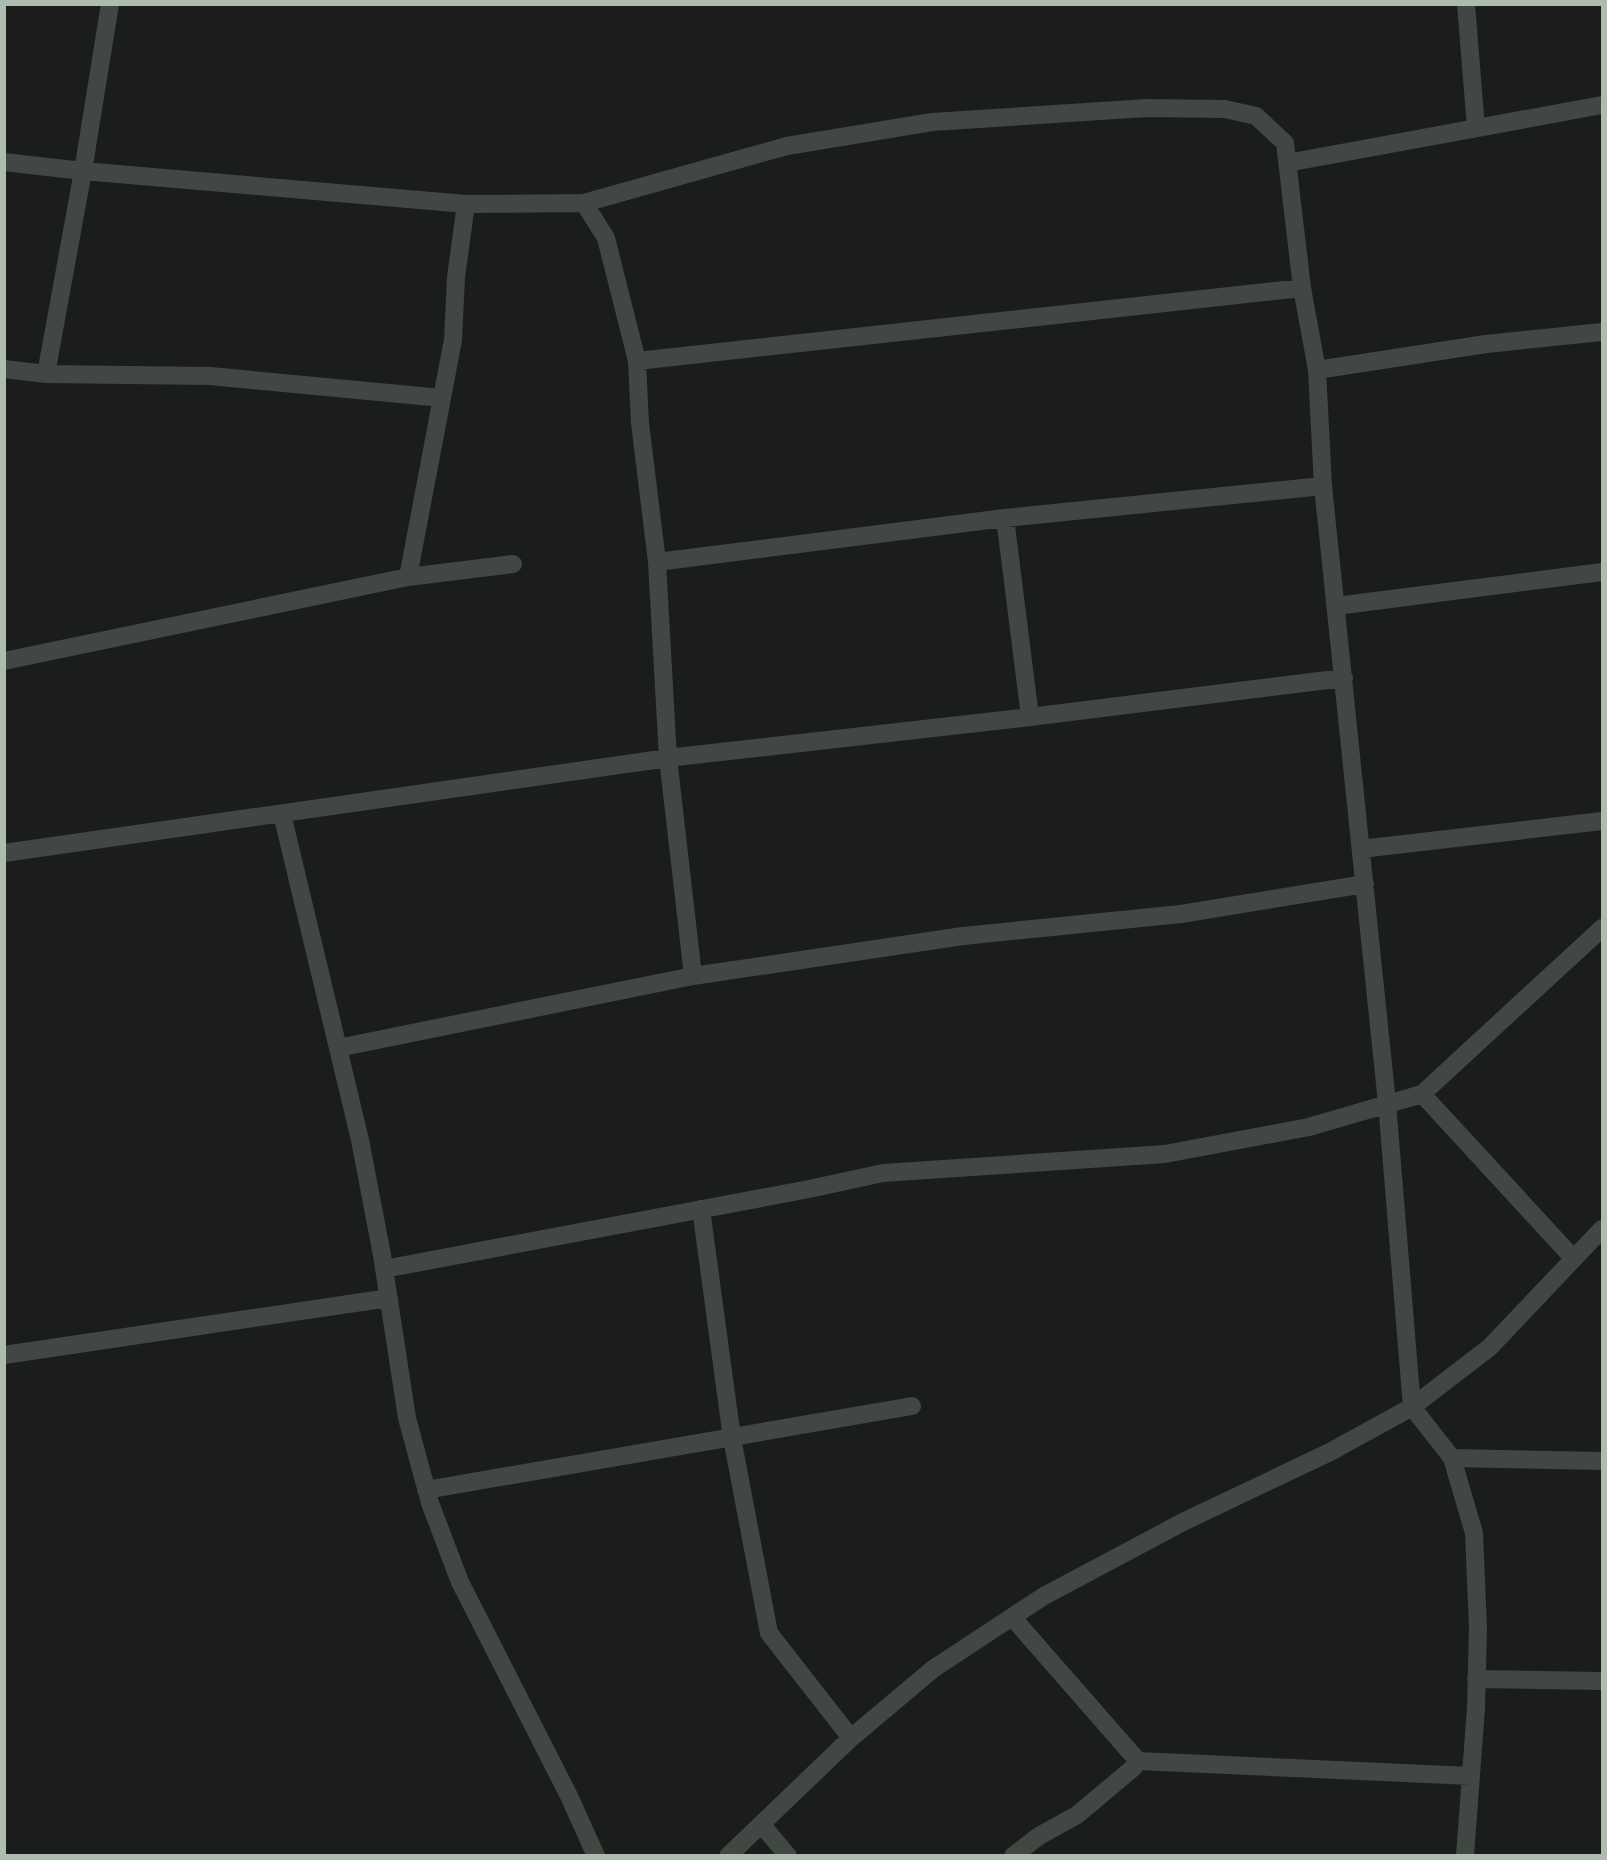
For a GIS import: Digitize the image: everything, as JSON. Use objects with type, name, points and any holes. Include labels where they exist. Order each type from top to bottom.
[{"type":"street","points":[[46,374],[111,4]]},
{"type":"street","points":[[1466,4],[1476,128]]},
{"type":"street","points":[[1287,163],[1602,105]]},
{"type":"street","points":[[4,162],[83,171],[466,204],[584,203],[798,144],[932,122],[1147,108],[1225,109],[1256,116],[1285,143],[1302,288],[1317,370],[1323,486],[1387,1103],[1412,1407],[1452,1458],[1474,1533],[1478,1628],[1465,1856]]},
{"type":"street","points":[[584,203],[606,238],[637,361],[640,423],[657,562],[668,758],[693,976]]},
{"type":"street","points":[[408,578],[453,339],[456,277],[466,204]]},
{"type":"street","points":[[637,361],[1302,288]]},
{"type":"street","points":[[1317,370],[1486,344],[1602,332]]},
{"type":"street","points":[[4,369],[46,374],[210,375],[442,398]]},
{"type":"street","points":[[657,562],[1005,518],[1323,486]]},
{"type":"street","points":[[1005,518],[1030,717]]},
{"type":"street","points":[[4,661],[408,578],[513,564]]},
{"type":"street","points":[[1336,606],[1602,572]]},
{"type":"street","points":[[4,853],[668,758],[1030,717],[1344,678]]},
{"type":"street","points":[[282,814],[360,1140],[389,1298],[407,1418],[426,1490],[460,1582],[569,1796],[596,1856]]},
{"type":"street","points":[[1361,849],[1602,821]]},
{"type":"street","points":[[338,1048],[693,976],[963,936],[1181,914],[1365,884]]},
{"type":"street","points":[[384,1269],[883,1173],[1176,1152],[1308,1127],[1422,1094],[1602,928]]},
{"type":"street","points":[[1422,1094],[1574,1259]]},
{"type":"street","points":[[701,1209],[732,1438],[769,1633],[851,1738]]},
{"type":"street","points":[[728,1856],[851,1738],[933,1669],[1012,1617],[1044,1596],[1183,1522],[1330,1452],[1412,1407],[1490,1347],[1602,1229]]},
{"type":"street","points":[[4,1355],[389,1298]]},
{"type":"street","points":[[426,1490],[912,1406]]},
{"type":"street","points":[[1452,1458],[1602,1461]]},
{"type":"street","points":[[1012,1617],[1138,1761],[1471,1776]]},
{"type":"street","points":[[1476,1679],[1602,1681]]},
{"type":"street","points":[[1014,1856],[1039,1836],[1077,1815],[1133,1768],[1138,1761]]},
{"type":"street","points":[[762,1825],[788,1856]]}]
